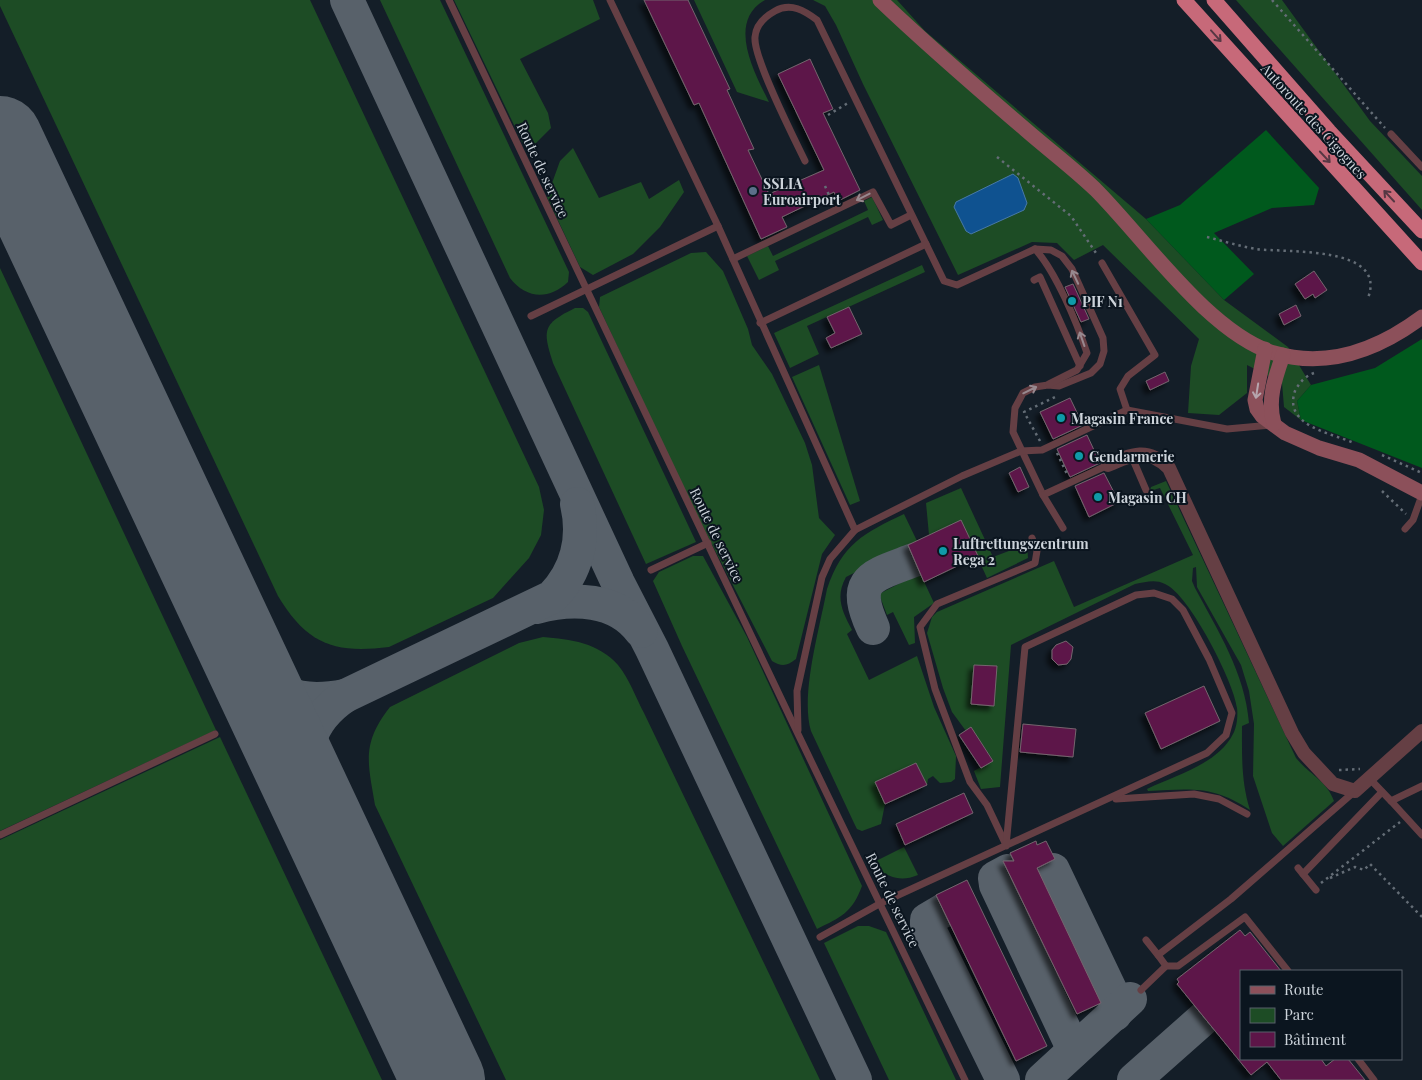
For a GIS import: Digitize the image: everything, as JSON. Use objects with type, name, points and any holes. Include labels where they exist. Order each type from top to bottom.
[{"type":"highway","name":"Autoroute des Cigognes","points":[[1184,0],[1422,263]]},
{"type":"highway","name":"Autoroute des Cigognes","points":[[1214,0],[1329,131],[1422,231]]},
{"type":"main road","points":[[880,0],[925,43],[1094,188],[1198,302],[1228,329],[1265,350],[1283,355],[1318,358],[1345,356],[1374,347],[1402,332],[1422,317]]},
{"type":"main road","points":[[1265,350],[1256,400],[1257,409],[1262,416],[1285,432],[1319,448],[1365,463],[1422,494]]},
{"type":"main road","points":[[1274,424],[1272,414],[1273,388],[1283,355]]},
{"type":"street","points":[[1108,465],[1131,455],[1148,455],[1159,459],[1168,468],[1292,733],[1304,754],[1333,784],[1355,791],[1422,731]]},
{"type":"lane","name":"Route de service","points":[[449,0],[798,734],[966,1080]]},
{"type":"lane","points":[[610,0],[718,226],[760,323],[855,530]]},
{"type":"lane","points":[[805,162],[758,57],[755,36],[764,17],[781,8],[802,8],[817,20],[944,281],[957,285],[1035,249],[1051,250],[1062,256],[1072,270],[1103,338],[1104,350],[1100,364],[1091,373],[1059,386],[1048,384]]},
{"type":"lane","points":[[1390,134],[1422,167]]},
{"type":"lane","points":[[733,259],[873,192],[891,225],[911,216]]},
{"type":"lane","points":[[532,316],[718,226]]},
{"type":"lane","points":[[760,323],[926,244]]},
{"type":"lane","points":[[1035,249],[1045,259],[1080,333],[1086,353],[1077,370],[1048,384],[1022,393],[1015,408],[1012,432],[1043,495],[1063,528]]},
{"type":"lane","points":[[1102,263],[1155,355],[1128,376],[1120,389],[1127,410]]},
{"type":"lane","points":[[1034,280],[1040,277],[1052,309],[1080,366]]},
{"type":"lane","points":[[798,734],[797,691],[822,578],[830,559],[855,530],[928,492],[1021,451],[1042,450],[1127,410],[1227,429],[1274,424]]},
{"type":"lane","points":[[1131,455],[1146,490]]},
{"type":"lane","points":[[1043,495],[1108,465]]},
{"type":"lane","points":[[1405,529],[1413,520],[1422,494]]},
{"type":"lane","points":[[1006,846],[987,805],[970,782],[935,689],[920,627],[937,604],[1035,563],[1037,551],[1032,538]]},
{"type":"lane","points":[[651,570],[708,543]]},
{"type":"lane","points":[[820,937],[881,903],[1110,799],[1207,753],[1226,735],[1232,713],[1209,659],[1183,610],[1172,599],[1154,593],[1136,595],[1024,647],[1006,846]]},
{"type":"lane","points":[[0,835],[216,734]]},
{"type":"lane","points":[[1369,778],[1422,835]]},
{"type":"lane","points":[[1391,801],[1422,786]]},
{"type":"lane","points":[[1158,955],[1231,899],[1355,791]]},
{"type":"lane","points":[[1316,890],[1300,871],[1382,792]]},
{"type":"lane","points":[[1110,799],[1194,794],[1219,799],[1247,814]]},
{"type":"lane","points":[[1141,990],[1166,966],[1178,966],[1245,917],[1287,970]]},
{"type":"lane","points":[[1146,940],[1166,966]]},
{"type":"lane","points":[[1359,1060],[1374,1080]]},
{"type":"path","points":[[1272,0],[1390,134]]},
{"type":"path","points":[[997,156],[1071,216],[1102,263]]},
{"type":"path","points":[[1207,237],[1254,248],[1342,256],[1361,264],[1370,276],[1372,288],[1368,298]]},
{"type":"path","points":[[1318,358],[1318,371],[1302,380],[1293,398],[1296,415],[1303,423],[1354,444]]},
{"type":"path","points":[[1058,395],[1024,412],[1041,444],[1051,441],[1068,477]]},
{"type":"path","points":[[1057,453],[1064,450]]},
{"type":"path","points":[[1380,454],[1422,473]]},
{"type":"path","points":[[1382,491],[1413,520]]},
{"type":"path","points":[[1405,817],[1319,885],[1336,875],[1355,868],[1364,870],[1370,864],[1422,917]]},
{"type":"green space","points":[[0,0],[310,0],[539,487],[544,510],[541,535],[529,558],[493,598],[389,647],[370,649],[337,647],[324,642],[311,635],[289,612],[278,596],[0,6]]},
{"type":"green space","points":[[380,0],[440,0],[569,272],[568,282],[561,288],[538,295],[523,290],[510,278]]},
{"type":"green space","points":[[454,0],[593,0],[600,19],[520,59],[548,113],[551,128],[527,152]]},
{"type":"green space","points":[[694,0],[765,0],[753,10],[747,21],[745,35],[751,63],[769,102],[737,92]]},
{"type":"green space","points":[[813,0],[897,0],[925,31],[1146,219],[1224,300],[1288,347],[1311,385],[1297,401],[1301,420],[1284,407],[1282,383],[1247,365],[1247,393],[1219,415],[1188,413],[1191,366],[1199,339],[1103,245],[1074,260],[1057,243],[1032,242],[958,275],[863,84],[836,25],[825,6]]},
{"type":"green space","points":[[1236,0],[1282,0],[1370,121],[1422,176],[1422,210]]},
{"type":"green space","points":[[1266,130],[1319,188],[1314,205],[1272,208],[1214,233],[1254,274],[1224,300],[1146,219],[1180,205]]},
{"type":"green space","points":[[573,148],[599,198],[641,182],[649,199],[679,180],[684,192],[660,227],[633,254],[593,275],[580,267],[547,197],[560,161]]},
{"type":"green space","points":[[872,197],[883,220],[872,225],[868,217],[775,261],[779,270],[759,280],[747,256],[768,246],[773,256],[868,210],[864,201]]},
{"type":"green space","points":[[706,252],[723,271],[748,329],[752,345],[772,374],[805,443],[812,465],[819,518],[835,535],[822,554],[796,659],[784,665],[772,661],[683,488],[599,307],[600,297],[691,253]]},
{"type":"green space","points":[[922,265],[925,272],[807,326],[819,354],[790,368],[774,333]]},
{"type":"green space","points":[[0,268],[216,730],[0,831]]},
{"type":"green space","points":[[575,308],[583,308],[588,312],[696,542],[646,564],[549,352],[547,335],[551,323]]},
{"type":"green space","points":[[1422,339],[1422,468],[1301,420],[1297,401],[1311,385],[1375,368]]},
{"type":"green space","points":[[819,365],[860,501],[850,505],[792,377]]},
{"type":"green space","points":[[1166,481],[1296,758],[1323,783],[1334,801],[1283,846],[1272,833],[1253,776],[1254,724],[1249,691],[1241,665],[1197,587],[1196,567],[1193,568],[1192,581],[1229,653],[1242,687],[1246,705],[1249,723],[1242,726],[1242,758],[1245,789],[1250,810],[1237,802],[1213,792],[1201,790],[1148,791],[1147,789],[1195,768],[1217,753],[1233,734],[1237,717],[1237,708],[1228,679],[1209,640],[1186,604],[1175,591],[1161,582],[1150,581],[1135,584],[1011,645],[1000,787],[981,789],[974,771],[993,760],[971,728],[966,731],[952,712],[943,688],[927,633],[932,617],[937,612],[1054,561],[1074,607],[1193,555],[1160,488],[1150,491],[1151,487]]},
{"type":"green space","points":[[961,488],[993,557],[1027,544],[1028,558],[987,578],[961,521],[929,535],[926,503]]},
{"type":"green space","points":[[904,514],[917,541],[846,577],[841,591],[841,604],[852,630],[847,634],[869,680],[917,656],[934,707],[956,756],[955,779],[951,782],[940,783],[933,776],[928,779],[927,785],[916,763],[875,782],[885,804],[881,824],[862,831],[857,829],[811,731],[808,716],[809,680],[827,589],[840,561],[847,551],[866,534]]},
{"type":"green space","points":[[693,556],[703,556],[747,637],[862,886],[854,902],[845,913],[817,929],[653,581],[659,572]]},
{"type":"green space","points":[[920,573],[934,603],[914,617],[915,643],[909,645],[893,612],[887,615],[879,594]]},
{"type":"green space","points":[[543,637],[574,641],[593,647],[618,665],[626,676],[820,1080],[506,1080],[375,805],[370,777],[369,754],[374,732],[390,707],[519,643]]},
{"type":"green space","points":[[220,737],[382,1080],[0,1080],[0,840]]},
{"type":"green space","points":[[904,847],[918,875],[896,878],[876,868],[876,861]]},
{"type":"green space","points":[[858,926],[869,926],[886,932],[956,1080],[889,1080],[824,943]]},
{"type":"water","points":[[1013,174],[1018,178],[1027,203],[1024,210],[971,234],[966,231],[954,207],[956,202]]},
{"type":"building","points":[[644,0],[688,0],[730,89],[727,90],[754,149],[748,150],[769,194],[824,170],[778,74],[810,59],[833,109],[823,113],[860,190],[838,201],[834,192],[782,217],[787,227],[761,239],[699,103],[694,105]]},
{"type":"building","points":[[1314,271],[1327,290],[1315,298],[1313,294],[1305,299],[1295,284]]},
{"type":"building","points":[[1073,284],[1089,319],[1081,322],[1065,287]]},
{"type":"building","points":[[1296,305],[1301,316],[1284,325],[1279,314]]},
{"type":"building","points":[[849,307],[862,334],[831,348],[826,338],[835,333],[827,317]]},
{"type":"building","points":[[1165,372],[1169,381],[1150,390],[1146,381]]},
{"type":"building","name":"Magasin France","points":[[1070,398],[1083,425],[1053,439],[1040,412]]},
{"type":"building","name":"Gendarmerie","points":[[1087,435],[1100,463],[1070,477],[1057,449]]},
{"type":"building","points":[[1020,467],[1029,487],[1018,492],[1009,473]]},
{"type":"building","name":"Magasin CH","points":[[1104,473],[1119,502],[1089,517],[1075,486]]},
{"type":"building","name":"Luftrettungszentrum Rega 2","points":[[961,520],[978,556],[924,582],[908,545]]},
{"type":"building","points":[[1066,641],[1073,647],[1071,659],[1067,664],[1058,665],[1052,659],[1052,650],[1056,645]]},
{"type":"building","points":[[974,665],[997,666],[994,706],[971,704]]},
{"type":"building","points":[[1204,686],[1220,721],[1161,749],[1145,713]]},
{"type":"building","points":[[1023,724],[1076,729],[1073,757],[1020,752]]},
{"type":"building","points":[[971,727],[993,761],[981,768],[959,735]]},
{"type":"building","points":[[916,763],[927,785],[885,804],[875,782]]},
{"type":"building","points":[[964,793],[973,813],[905,845],[896,824]]},
{"type":"building","points":[[1036,841],[1037,845],[1046,841],[1055,859],[1037,868],[1101,1003],[1077,1014],[1003,861],[1014,861],[1010,853]]},
{"type":"building","points":[[967,880],[1047,1046],[1016,1061],[936,895]]},
{"type":"building","points":[[1240,930],[1245,936],[1250,932],[1280,970],[1240,970],[1240,1060],[1322,1060],[1326,1066],[1334,1060],[1349,1060],[1365,1080],[1281,1080],[1267,1062],[1251,1075],[1177,984],[1179,982],[1177,979]]},
{"type":"taxiway","points":[[347,0],[618,583],[652,649],[855,1080]]},
{"type":"taxiway","points":[[312,800],[307,769],[307,755],[309,742],[321,717],[345,696],[552,597],[568,577],[577,554],[580,529],[577,504]]},
{"type":"taxiway","points":[[873,628],[866,611],[864,599],[865,589],[869,581],[887,570],[914,560]]},
{"type":"taxiway","points":[[536,607],[579,601],[607,606],[631,620],[641,631]]},
{"type":"taxiway","points":[[242,651],[264,677],[285,693],[311,699],[345,696]]},
{"type":"taxiway","points":[[1053,870],[1116,1002],[1115,1014]]},
{"type":"taxiway","points":[[1008,871],[995,878],[996,885],[1073,1048],[1072,1052]]},
{"type":"taxiway","points":[[944,910],[927,920],[927,925],[1003,1080]]},
{"type":"taxiway","points":[[1042,1080],[1130,999]]},
{"type":"taxiway","points":[[1134,1080],[1204,1018]]},
{"type":"runway","points":[[0,138],[443,1080]]},
{"type":"place","name":"SSLIA Euroairport","points":[[753,191]]},
{"type":"place","name":"PIF N1","points":[[1072,301]]},
{"type":"place","name":"Magasin France","points":[[1061,418]]},
{"type":"place","name":"Gendarmerie","points":[[1079,456]]},
{"type":"place","name":"Magasin CH","points":[[1098,497]]},
{"type":"place","name":"Luftrettungszentrum Rega 2","points":[[943,551]]}]
